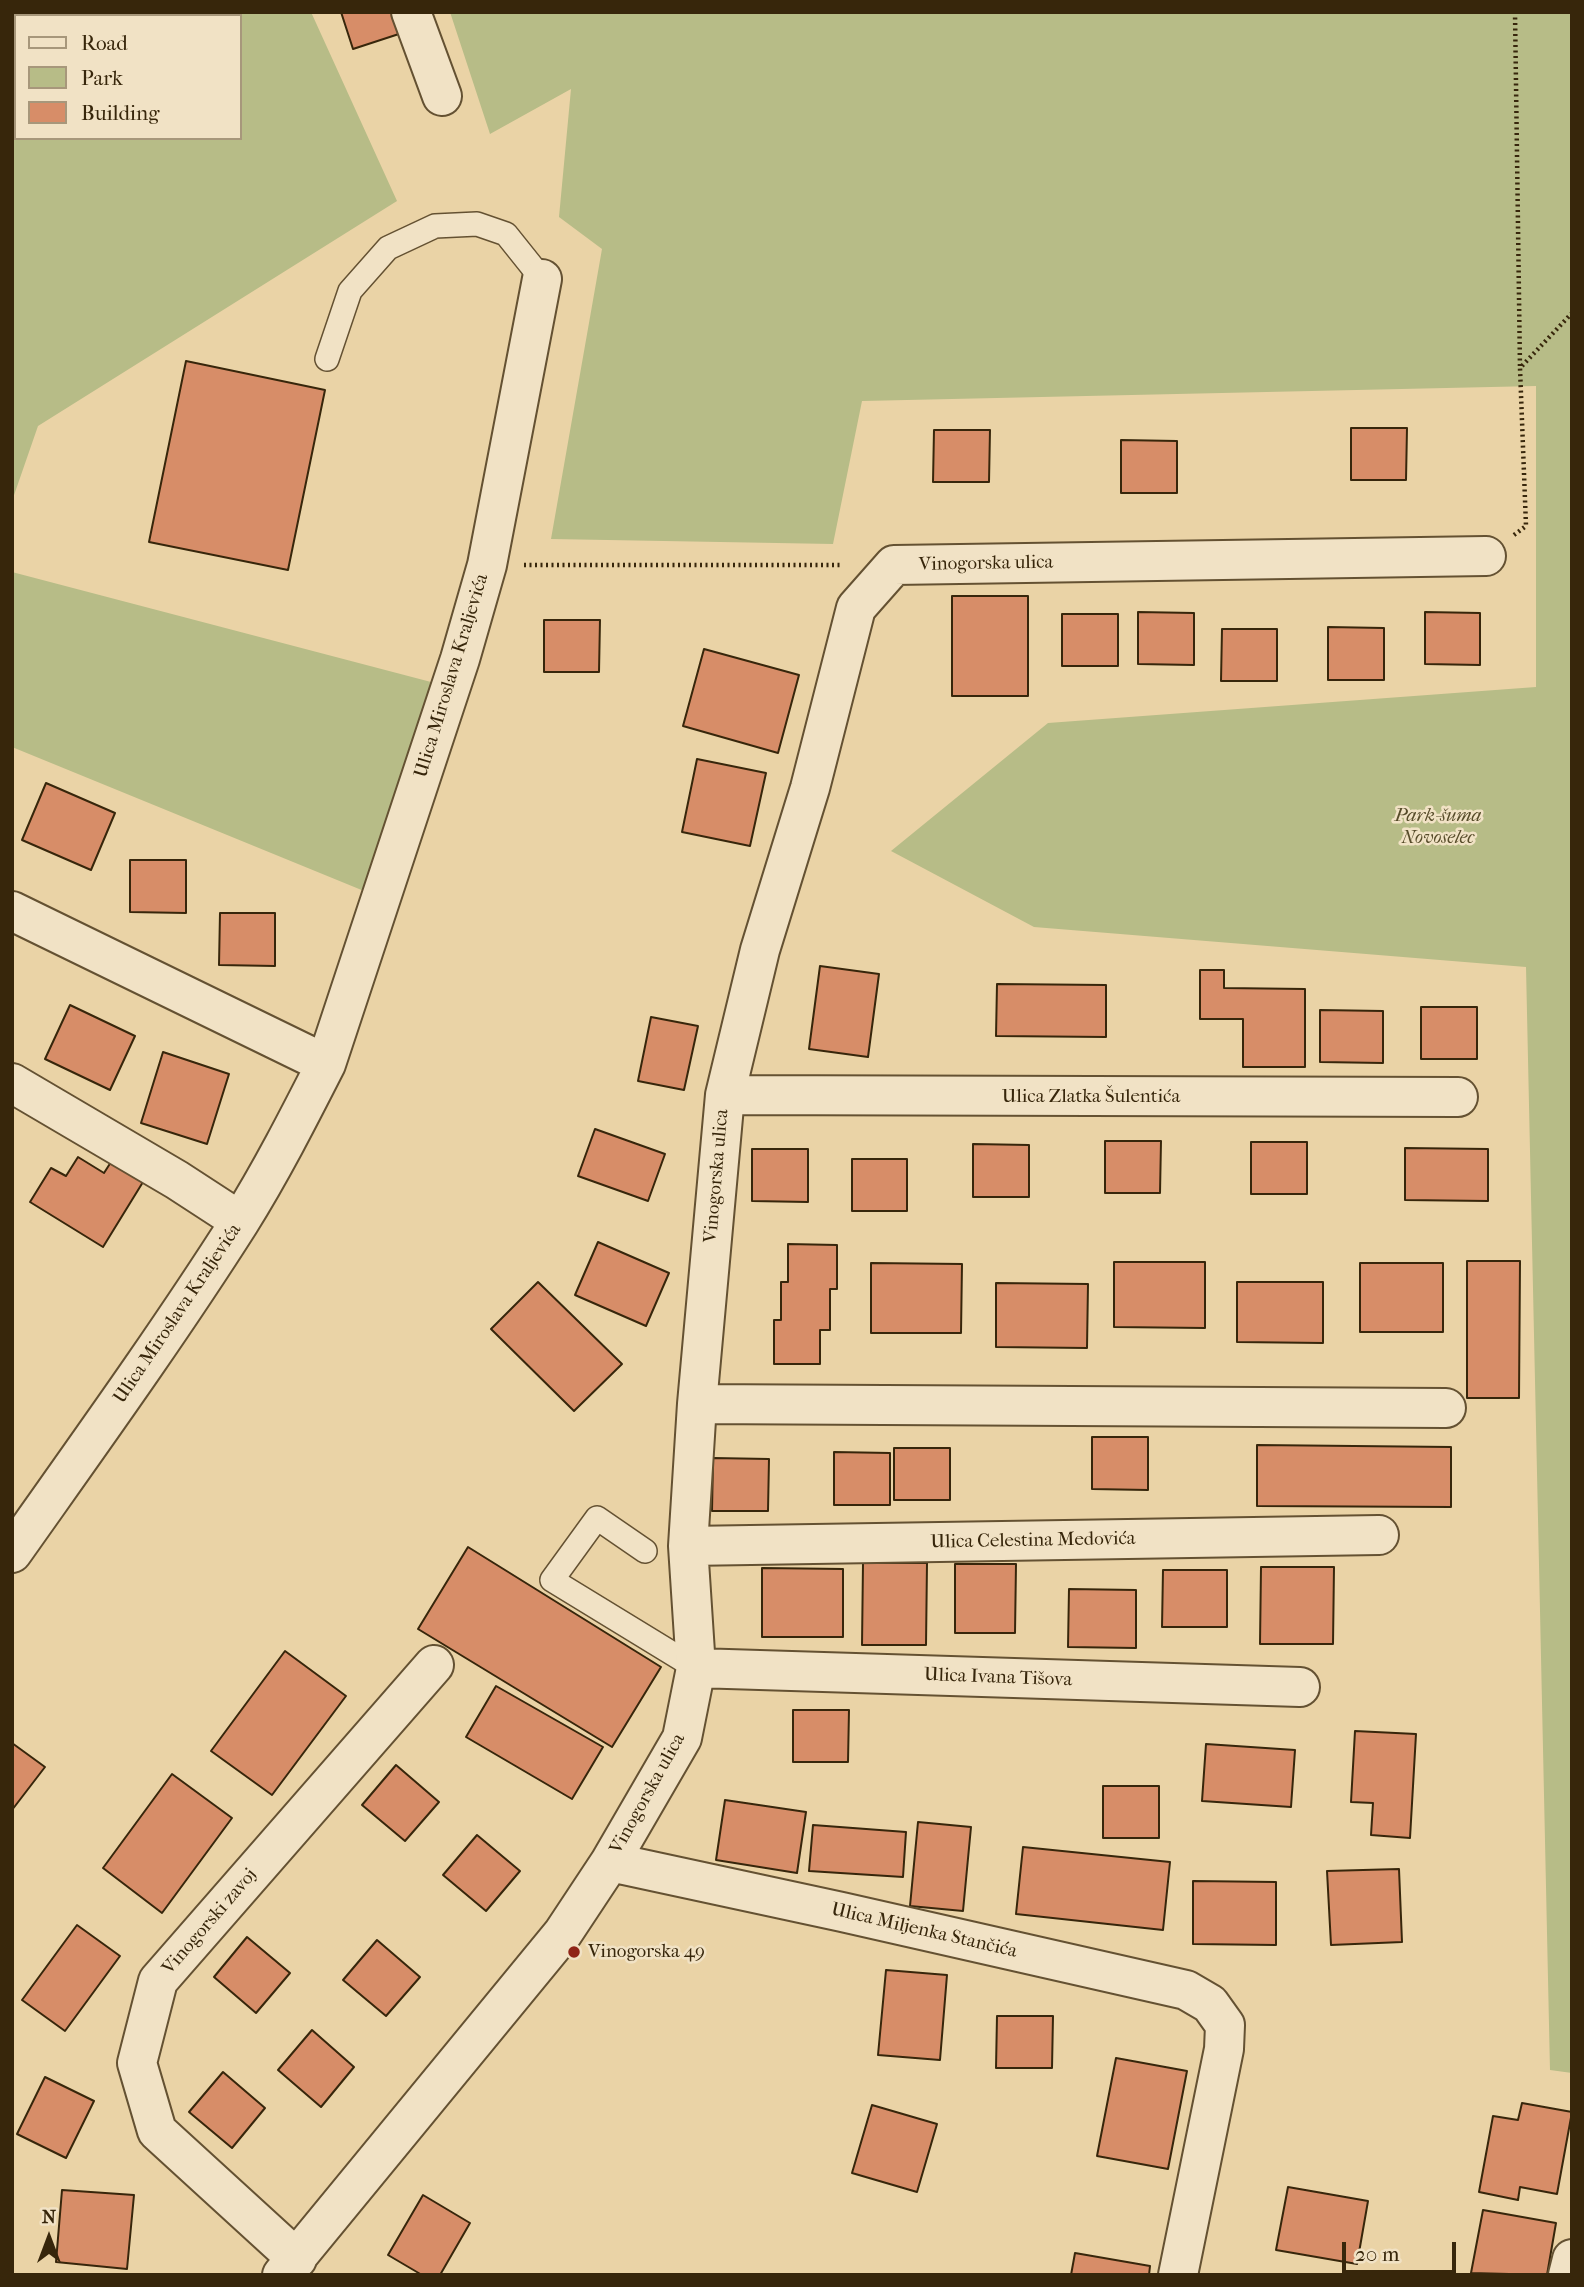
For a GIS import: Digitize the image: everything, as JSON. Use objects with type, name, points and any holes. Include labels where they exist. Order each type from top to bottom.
[{"type":"street","points":[[411,12],[442,96]]},
{"type":"street","name":"Ulica Miroslava Kraljevića","points":[[12,1553],[141,1371],[240,1221],[295,1126],[326,1064],[460,659],[487,565],[542,279]]},
{"type":"street","name":"Vinogorska ulica","points":[[290,2267],[564,1933],[610,1863],[682,1738],[695,1668],[688,1546],[697,1404],[725,1095],[760,950],[810,789],[856,608],[894,565],[1486,556]]},
{"type":"street","points":[[12,911],[326,1064]]},
{"type":"street","points":[[12,1083],[177,1180],[240,1221]]},
{"type":"street","name":"Ulica Zlatka Šulentića","points":[[725,1095],[1458,1097]]},
{"type":"street","points":[[697,1404],[1446,1408]]},
{"type":"street","name":"Ulica Celestina Medovića","points":[[688,1546],[1379,1535]]},
{"type":"street","name":"Vinogorski zavoj","points":[[290,2267],[157,2131],[137,2063],[158,1981],[434,1665]]},
{"type":"street","name":"Ulica Ivana Tišova","points":[[695,1668],[1300,1688]]},
{"type":"street","name":"Ulica Miljenka Stančića","points":[[610,1863],[842,1912],[1186,1990],[1210,2004],[1225,2025],[1224,2049],[1178,2275]]},
{"type":"street","points":[[1568,2275],[1572,2259]]},
{"type":"lane","points":[[327,359],[350,292],[388,248],[435,226],[478,224],[506,234],[542,279]]},
{"type":"lane","points":[[645,1551],[597,1518],[552,1580],[695,1668]]},
{"type":"path","points":[[1486,556],[1525,526],[1515,12]]},
{"type":"path","points":[[1520,368],[1572,313]]},
{"type":"path","points":[[487,565],[894,565]]},
{"type":"green space","points":[[12,12],[311,12],[397,201],[38,426],[12,501]]},
{"type":"green space","name":"Park-šuma Novoselec","points":[[450,12],[1572,12],[1572,2073],[1550,2070],[1526,967],[1034,927],[891,851],[1048,723],[1536,687],[1536,386],[862,401],[833,544],[551,539],[602,249],[559,217],[571,89],[490,134]]},
{"type":"green space","points":[[12,572],[431,682],[364,891],[12,747]]},
{"type":"building","points":[[341,12],[398,12],[405,32],[353,49]]},
{"type":"building","points":[[186,361],[325,390],[288,570],[149,542]]},
{"type":"building","points":[[1351,428],[1407,428],[1406,480],[1351,480]]},
{"type":"building","points":[[934,430],[990,430],[989,482],[933,482]]},
{"type":"building","points":[[1121,440],[1177,441],[1177,493],[1121,493]]},
{"type":"building","points":[[952,596],[1028,596],[1028,696],[952,696]]},
{"type":"building","points":[[1138,612],[1194,613],[1194,665],[1138,664]]},
{"type":"building","points":[[1425,612],[1480,613],[1480,665],[1425,664]]},
{"type":"building","points":[[1062,614],[1118,614],[1118,666],[1062,666]]},
{"type":"building","points":[[544,620],[600,620],[599,672],[544,672]]},
{"type":"building","points":[[1328,627],[1384,628],[1384,680],[1328,680]]},
{"type":"building","points":[[1222,629],[1277,629],[1277,681],[1221,681]]},
{"type":"building","points":[[704,649],[799,675],[778,753],[683,726]]},
{"type":"building","points":[[697,759],[766,773],[750,846],[682,832]]},
{"type":"building","points":[[46,783],[115,813],[91,870],[22,840]]},
{"type":"building","points":[[130,860],[186,860],[186,913],[130,912]]},
{"type":"building","points":[[220,913],[275,913],[275,966],[219,965]]},
{"type":"building","points":[[820,966],[879,974],[868,1057],[809,1049]]},
{"type":"building","points":[[1200,970],[1224,970],[1224,988],[1305,989],[1305,1067],[1243,1067],[1243,1019],[1200,1019]]},
{"type":"building","points":[[997,984],[1106,985],[1106,1037],[996,1036]]},
{"type":"building","points":[[70,1005],[135,1036],[110,1090],[45,1059]]},
{"type":"building","points":[[1421,1007],[1477,1007],[1477,1059],[1421,1059]]},
{"type":"building","points":[[1320,1010],[1383,1011],[1383,1063],[1320,1062]]},
{"type":"building","points":[[651,1017],[698,1026],[684,1090],[638,1081]]},
{"type":"building","points":[[163,1052],[229,1074],[207,1144],[141,1123]]},
{"type":"building","points":[[595,1129],[665,1154],[648,1201],[578,1176]]},
{"type":"building","points":[[1105,1141],[1161,1141],[1160,1193],[1105,1193]]},
{"type":"building","points":[[1251,1142],[1307,1142],[1307,1194],[1251,1194]]},
{"type":"building","points":[[973,1144],[1029,1145],[1029,1197],[973,1197]]},
{"type":"building","points":[[1405,1148],[1488,1149],[1488,1201],[1405,1200]]},
{"type":"building","points":[[752,1149],[808,1149],[808,1202],[752,1201]]},
{"type":"building","points":[[78,1157],[104,1173],[111,1162],[143,1182],[103,1247],[30,1202],[51,1168],[66,1176]]},
{"type":"building","points":[[852,1159],[907,1159],[907,1211],[852,1211]]},
{"type":"building","points":[[598,1242],[669,1273],[646,1326],[575,1295]]},
{"type":"building","points":[[788,1244],[837,1245],[837,1289],[830,1289],[830,1330],[820,1330],[820,1364],[774,1364],[774,1320],[781,1320],[781,1282],[788,1282]]},
{"type":"building","points":[[1467,1261],[1520,1261],[1519,1398],[1467,1398]]},
{"type":"building","points":[[1114,1262],[1205,1262],[1205,1328],[1114,1327]]},
{"type":"building","points":[[871,1263],[962,1264],[961,1333],[871,1333]]},
{"type":"building","points":[[1360,1263],[1443,1263],[1443,1332],[1360,1332]]},
{"type":"building","points":[[538,1282],[622,1364],[574,1411],[491,1329]]},
{"type":"building","points":[[1237,1282],[1323,1282],[1323,1343],[1237,1342]]},
{"type":"building","points":[[996,1283],[1088,1284],[1087,1348],[996,1347]]},
{"type":"building","points":[[1092,1437],[1148,1437],[1148,1490],[1092,1489]]},
{"type":"building","points":[[1257,1445],[1451,1447],[1451,1507],[1257,1506]]},
{"type":"building","points":[[894,1448],[950,1448],[950,1500],[894,1500]]},
{"type":"building","points":[[834,1452],[890,1453],[890,1505],[834,1505]]},
{"type":"building","points":[[713,1458],[769,1459],[768,1511],[712,1511]]},
{"type":"building","points":[[468,1547],[661,1667],[612,1747],[418,1629]]},
{"type":"building","points":[[863,1563],[927,1563],[926,1645],[862,1645]]},
{"type":"building","points":[[955,1564],[1016,1564],[1015,1633],[955,1633]]},
{"type":"building","points":[[1261,1567],[1334,1567],[1333,1644],[1260,1644]]},
{"type":"building","points":[[762,1568],[843,1569],[843,1637],[762,1637]]},
{"type":"building","points":[[1163,1570],[1227,1570],[1227,1627],[1162,1627]]},
{"type":"building","points":[[1069,1589],[1136,1590],[1136,1648],[1068,1647]]},
{"type":"building","points":[[285,1651],[346,1696],[272,1795],[211,1751]]},
{"type":"building","points":[[496,1686],[603,1747],[572,1799],[466,1737]]},
{"type":"building","points":[[793,1710],[849,1710],[848,1762],[793,1762]]},
{"type":"building","points":[[1355,1731],[1416,1734],[1410,1838],[1371,1835],[1373,1803],[1351,1802]]},
{"type":"building","points":[[12,1743],[45,1767],[12,1810]]},
{"type":"building","points":[[1206,1744],[1295,1750],[1291,1807],[1202,1801]]},
{"type":"building","points":[[396,1765],[439,1802],[405,1841],[362,1805]]},
{"type":"building","points":[[172,1774],[232,1818],[162,1913],[103,1868]]},
{"type":"building","points":[[1103,1786],[1159,1786],[1159,1838],[1103,1838]]},
{"type":"building","points":[[725,1800],[806,1812],[797,1873],[716,1860]]},
{"type":"building","points":[[918,1822],[971,1827],[963,1911],[910,1906]]},
{"type":"building","points":[[813,1825],[906,1832],[903,1877],[809,1871]]},
{"type":"building","points":[[477,1835],[520,1871],[486,1911],[443,1875]]},
{"type":"building","points":[[1023,1847],[1170,1862],[1163,1930],[1016,1914]]},
{"type":"building","points":[[1399,1869],[1402,1942],[1331,1945],[1327,1871]]},
{"type":"building","points":[[1193,1881],[1276,1882],[1276,1945],[1193,1944]]},
{"type":"building","points":[[77,1925],[120,1956],[65,2031],[22,2000]]},
{"type":"building","points":[[247,1937],[290,1973],[256,2013],[214,1977]]},
{"type":"building","points":[[377,1940],[420,1977],[386,2016],[343,1980]]},
{"type":"building","points":[[886,1970],[947,1975],[940,2060],[878,2055]]},
{"type":"building","points":[[997,2016],[1053,2016],[1052,2068],[996,2068]]},
{"type":"building","points":[[312,2030],[354,2067],[321,2107],[278,2070]]},
{"type":"building","points":[[1116,2058],[1187,2071],[1168,2169],[1097,2156]]},
{"type":"building","points":[[223,2072],[265,2108],[232,2148],[189,2112]]},
{"type":"building","points":[[45,2077],[94,2101],[66,2158],[17,2134]]},
{"type":"building","points":[[1522,2103],[1572,2112],[1557,2194],[1520,2187],[1518,2200],[1479,2192],[1493,2116],[1518,2120]]},
{"type":"building","points":[[872,2105],[937,2124],[917,2192],[852,2173]]},
{"type":"building","points":[[1288,2187],[1368,2201],[1357,2264],[1276,2250]]},
{"type":"building","points":[[62,2190],[134,2195],[127,2269],[56,2262]]},
{"type":"building","points":[[423,2195],[470,2223],[440,2275],[422,2275],[388,2255]]},
{"type":"building","points":[[1483,2210],[1556,2223],[1547,2275],[1471,2273]]},
{"type":"building","points":[[1075,2253],[1150,2266],[1149,2275],[1071,2275]]},
{"type":"place","name":"Vinogorska 49","points":[[574,1952]]}]
